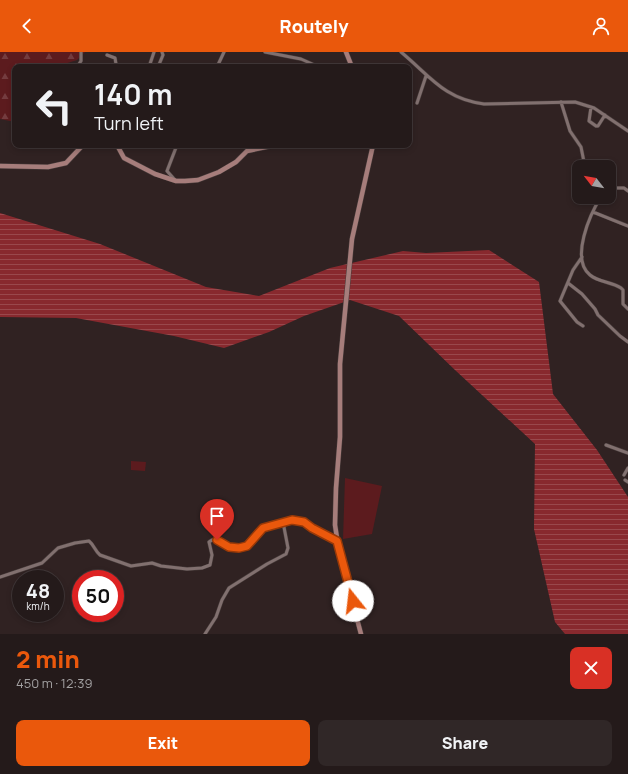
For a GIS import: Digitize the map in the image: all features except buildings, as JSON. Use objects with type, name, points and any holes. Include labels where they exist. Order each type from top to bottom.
[{"type":"main road","points":[[346,52],[350,64]]},
{"type":"main road","points":[[0,166],[48,167],[66,163],[80,148]]},
{"type":"main road","points":[[119,148],[124,158],[155,174],[175,180],[198,180],[219,172],[236,162],[247,151],[262,148]]},
{"type":"main road","points":[[361,634],[339,553],[335,525],[340,437],[340,364],[344,314],[352,239],[372,148]]},
{"type":"street","points":[[80,64],[82,52]]},
{"type":"street","points":[[150,64],[154,52]]},
{"type":"street","points":[[159,64],[163,55],[162,52]]},
{"type":"street","points":[[218,64],[224,52]]},
{"type":"street","points":[[265,52],[287,55],[312,64]]},
{"type":"street","points":[[287,55],[290,52]]},
{"type":"street","points":[[401,52],[426,76],[458,98],[484,104],[575,102],[591,107],[628,131]]},
{"type":"street","points":[[107,55],[115,58],[116,64]]},
{"type":"street","points":[[418,103],[426,76]]},
{"type":"street","points":[[561,102],[570,131],[581,147],[584,160]]},
{"type":"street","points":[[591,107],[589,121],[596,126],[598,126],[605,115]]},
{"type":"street","points":[[175,180],[168,171],[176,148]]},
{"type":"street","points":[[616,188],[624,188],[628,191]]},
{"type":"street","points":[[597,204],[582,244],[584,268],[592,276],[621,288],[623,290],[623,304],[628,309]]},
{"type":"street","points":[[593,212],[628,226]]},
{"type":"street","points":[[582,257],[576,265],[560,301],[578,324],[583,326]]},
{"type":"street","points":[[568,283],[582,294],[595,309],[598,315],[628,342]]},
{"type":"street","points":[[606,445],[628,453]]},
{"type":"street","points":[[624,475],[628,468]]},
{"type":"street","points":[[0,577],[42,563],[58,548],[89,541],[93,544],[95,552],[100,555],[131,566],[152,563],[187,570],[208,566],[211,562],[212,552],[209,541],[214,539],[229,547],[239,548],[247,546],[263,528],[292,520],[304,522],[312,528],[337,541]]},
{"type":"street","points":[[205,634],[216,617],[223,597],[230,588],[267,564],[286,554],[288,548],[283,522]]},
{"type":"green space","points":[[0,52],[85,52],[77,60],[64,64],[12,64],[12,121],[0,119]]},
{"type":"green space","points":[[131,461],[146,462],[145,471],[131,470]]},
{"type":"green space","points":[[345,478],[382,486],[372,534],[343,539]]},
{"type":"shaded area","points":[[0,213],[100,244],[206,287],[259,296],[330,268],[403,251],[426,253],[489,250],[539,282],[553,394],[597,450],[628,497],[628,634],[565,634],[555,622],[534,529],[535,444],[399,316],[350,300],[304,316],[269,332],[224,348],[174,336],[76,318],[0,317]]},
{"type":"route","points":[[217,540],[229,547],[239,548],[247,546],[263,528],[292,520],[304,522],[312,528],[337,541],[353,601]]}]
